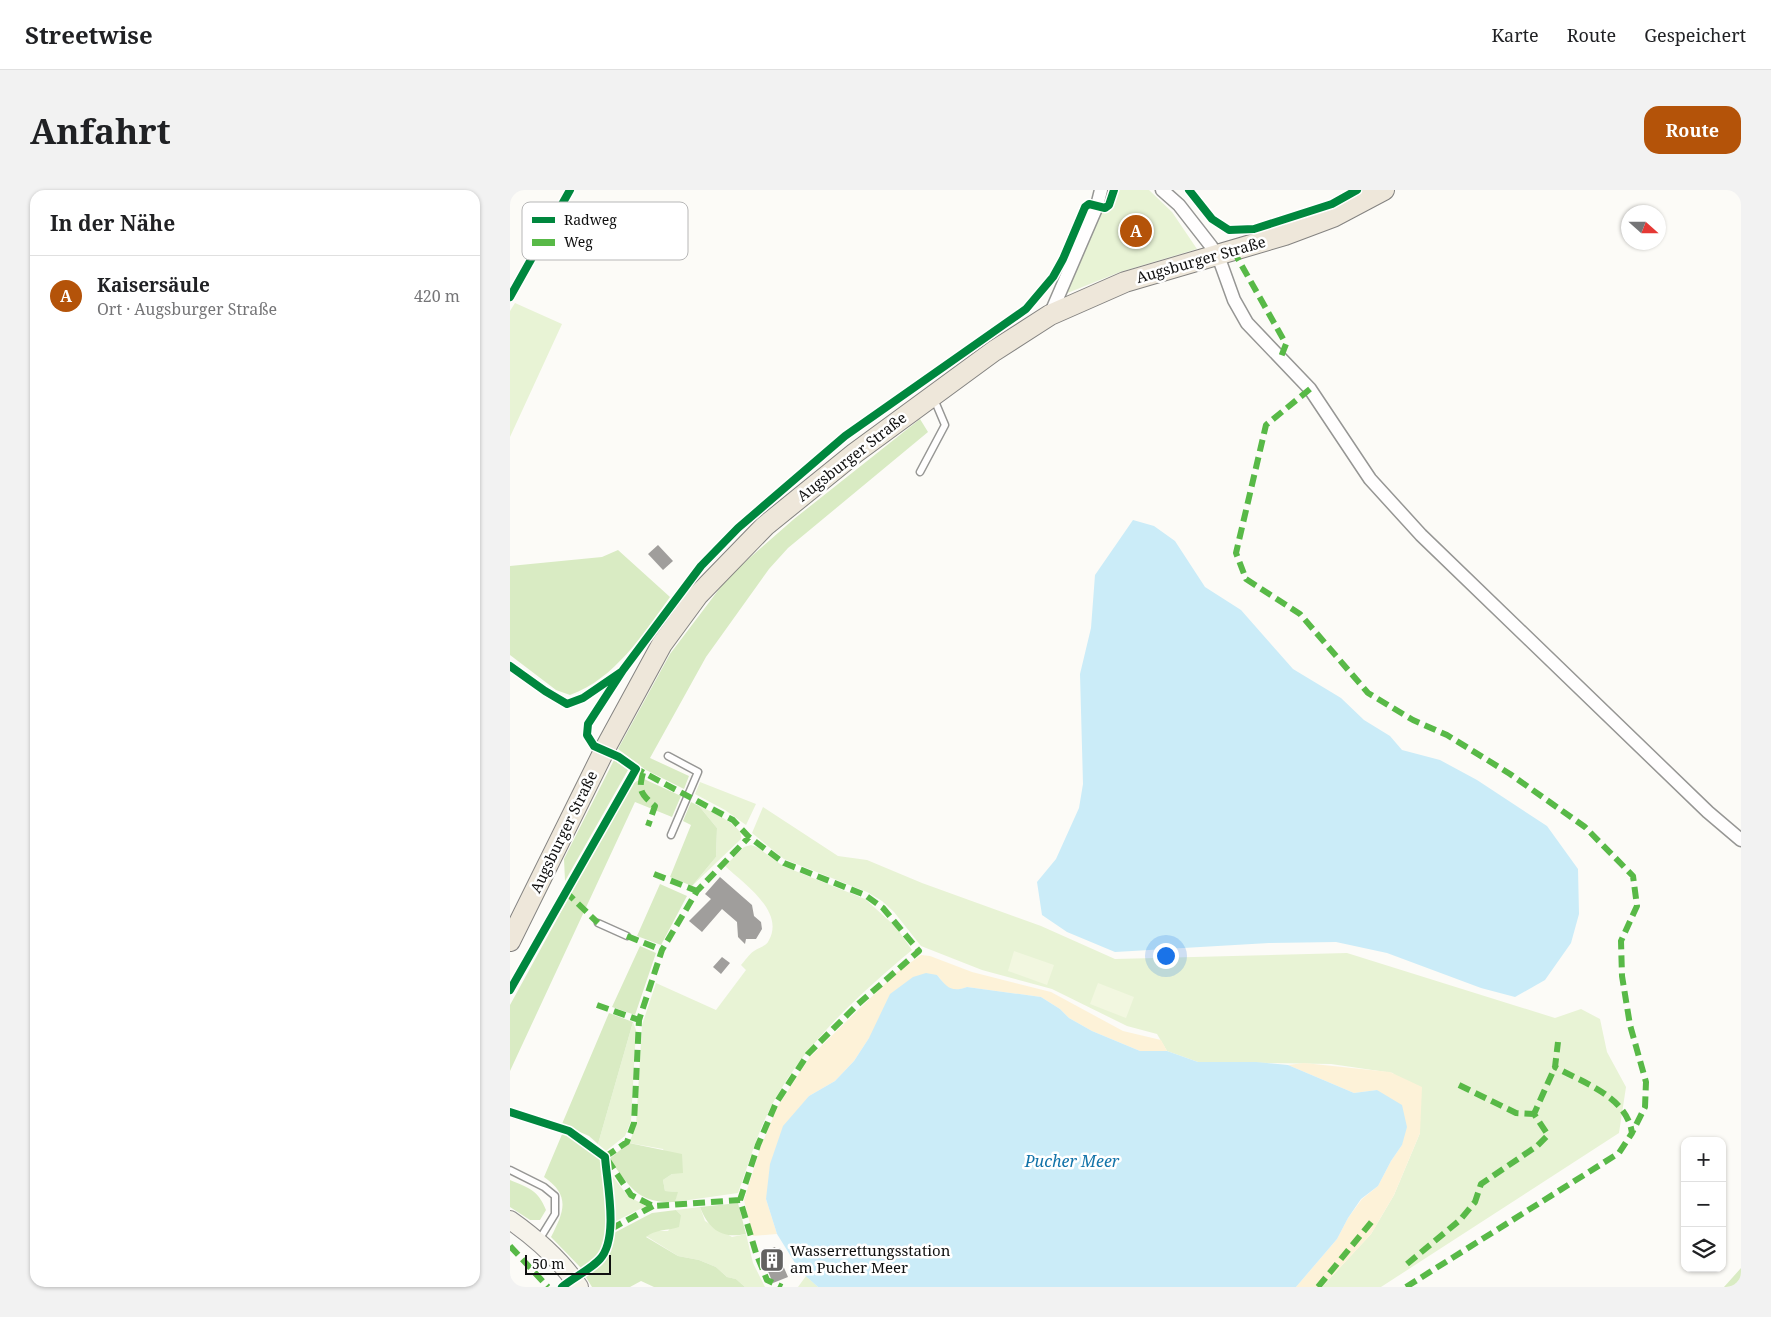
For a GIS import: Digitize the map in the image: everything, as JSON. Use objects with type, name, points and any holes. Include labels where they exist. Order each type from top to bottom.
[{"type":"main road","name":"Augsburger Straße","points":[[510,941],[615,728],[686,598],[722,568],[765,526],[855,453],[994,351],[1050,315],[1125,282],[1217,256],[1332,217],[1384,190]]},
{"type":"main road","points":[[510,1220],[539,1241],[571,1274],[579,1287]]},
{"type":"street","points":[[1050,315],[1056,296],[1068,275],[1094,214],[1101,190]]},
{"type":"street","points":[[1162,190],[1197,226],[1217,256],[1234,300],[1247,323],[1310,389],[1370,478],[1421,535],[1701,805],[1741,840]]},
{"type":"lane","points":[[920,472],[945,425],[932,396]]},
{"type":"lane","points":[[668,756],[698,772],[671,835]]},
{"type":"lane","points":[[598,923],[627,936]]},
{"type":"lane","points":[[514,1114],[546,1123]]},
{"type":"lane","points":[[510,1170],[544,1187],[555,1196],[555,1214],[539,1241]]},
{"type":"green space","points":[[1106,190],[1149,190],[1172,212],[1197,249],[1120,272],[1065,294],[1104,208]]},
{"type":"green space","points":[[515,303],[562,324],[510,437],[510,311]]},
{"type":"green space","points":[[920,419],[928,432],[788,548],[769,569],[706,657],[650,758],[689,776],[684,789],[646,770],[618,749],[670,654],[729,576],[794,519]]},
{"type":"green space","points":[[618,550],[670,597],[627,654],[601,678],[570,695],[556,690],[510,655],[510,566],[602,557]]},
{"type":"green space","points":[[614,760],[628,770],[565,881],[564,859]]},
{"type":"green space","points":[[644,779],[681,796],[672,817],[635,802],[510,1071],[510,1005],[630,786]]},
{"type":"green space","points":[[700,782],[756,804],[746,825],[725,810],[695,794]]},
{"type":"green space","points":[[691,802],[699,806],[717,828],[716,857],[692,886],[670,877],[691,825],[683,821]]},
{"type":"green space","points":[[699,806],[732,824],[741,834],[741,839],[692,886],[716,857],[717,828]]},
{"type":"green space","points":[[763,807],[838,856],[867,860],[922,883],[1041,926],[1115,959],[1347,953],[1555,1018],[1581,1009],[1600,1019],[1607,1052],[1626,1087],[1619,1133],[1381,1287],[1322,1287],[1371,1234],[1394,1195],[1420,1133],[1393,1073],[1331,1064],[1198,1062],[1167,1051],[1157,1034],[1127,1026],[1052,989],[982,970],[921,946],[894,912],[882,901],[867,892],[784,859],[752,833]]},
{"type":"green space","points":[[751,845],[757,847],[783,866],[865,899],[896,927],[912,950],[854,1001],[818,1038],[802,1058],[787,1079],[763,1123],[738,1193],[675,1202],[677,1192],[665,1191],[663,1180],[672,1174],[663,1149],[629,1143],[636,1126],[642,1025],[656,983],[716,1010],[746,970],[741,965],[752,952],[768,942],[772,929],[767,908],[751,889],[725,866],[744,847]]},
{"type":"green space","points":[[660,884],[687,896],[661,945],[637,936]]},
{"type":"green space","points":[[640,946],[656,953],[635,1015],[612,1007]]},
{"type":"green space","points":[[1014,951],[1054,965],[1047,985],[1008,971]]},
{"type":"green space","points":[[1098,983],[1134,997],[1126,1018],[1090,1004]]},
{"type":"green space","points":[[609,1013],[633,1022],[598,1144],[589,1136],[562,1124]]},
{"type":"green space","points":[[633,1022],[636,1030],[631,1121],[625,1136],[606,1151],[598,1144]]},
{"type":"green space","points":[[563,1132],[587,1146],[602,1161],[607,1217],[606,1238],[599,1254],[581,1268],[551,1237],[562,1212],[562,1197],[553,1184],[544,1177]]},
{"type":"green space","points":[[629,1143],[682,1154],[683,1173],[672,1174],[663,1180],[665,1191],[678,1192],[675,1202],[652,1200],[643,1196],[629,1185],[609,1159]]},
{"type":"green space","points":[[610,1173],[628,1196],[646,1206],[614,1222]]},
{"type":"green space","points":[[510,1180],[532,1190],[540,1198],[546,1210],[540,1220],[530,1220],[510,1207]]},
{"type":"green space","points":[[738,1203],[746,1234],[730,1235],[717,1231],[708,1222],[700,1207]]},
{"type":"green space","points":[[700,1207],[705,1221],[732,1237],[746,1234],[753,1263],[765,1287],[745,1287],[736,1279],[727,1277],[716,1267],[699,1260],[678,1256],[646,1236],[654,1231],[668,1231],[681,1215],[676,1210]]},
{"type":"green space","points":[[676,1210],[681,1215],[679,1227],[657,1231],[646,1237],[678,1256],[699,1260],[716,1267],[727,1277],[736,1279],[745,1287],[654,1287],[641,1281],[630,1287],[592,1287],[584,1274],[603,1257],[612,1234],[652,1213]]},
{"type":"green space","points":[[1741,1268],[1741,1287],[1724,1287]]},
{"type":"green space","points":[[806,1276],[818,1287],[798,1287]]},
{"type":"sand","points":[[921,955],[930,956],[972,972],[1051,992],[1123,1031],[1161,1040],[1167,1051],[1140,1051],[1092,1031],[1069,1018],[1060,1009],[1041,997],[967,987],[952,990],[937,975],[869,1038],[854,1061],[835,1081],[809,1096],[766,1199],[777,1234],[753,1236],[744,1200],[761,1146],[778,1106],[810,1057],[896,973]]},
{"type":"sand","points":[[1304,1063],[1390,1072],[1422,1087],[1420,1133],[1394,1195],[1371,1234],[1322,1287],[1296,1287],[1337,1239],[1348,1218],[1362,1199],[1378,1186],[1402,1145],[1377,1090],[1354,1093],[1288,1065]]},
{"type":"water","points":[[1133,520],[1154,526],[1175,541],[1205,587],[1241,610],[1293,669],[1341,698],[1364,720],[1390,736],[1402,750],[1440,760],[1477,780],[1547,826],[1578,869],[1579,914],[1571,943],[1545,980],[1515,997],[1481,988],[1387,953],[1336,942],[1269,943],[1115,952],[1067,932],[1042,915],[1037,882],[1056,859],[1079,808],[1083,784],[1080,674],[1091,628],[1095,575]]},
{"type":"water","name":"Pucher Meer","points":[[926,973],[937,975],[947,986],[953,989],[967,987],[1041,997],[1060,1009],[1069,1018],[1092,1031],[1140,1051],[1167,1051],[1198,1062],[1256,1062],[1288,1065],[1354,1093],[1377,1090],[1402,1105],[1407,1127],[1402,1145],[1378,1186],[1361,1199],[1337,1239],[1296,1287],[818,1287],[800,1271],[777,1234],[766,1199],[770,1164],[783,1126],[809,1096],[835,1081],[854,1061],[869,1038],[890,994],[913,977]]},
{"type":"building","points":[[658,545],[673,561],[663,570],[648,554]]},
{"type":"building","points":[[720,877],[752,905],[754,916],[761,922],[762,929],[756,939],[746,939],[745,944],[738,937],[737,922],[722,909],[702,932],[689,921],[711,899],[705,894]]},
{"type":"building","points":[[722,957],[730,963],[721,974],[713,967]]},
{"type":"building","name":"Wasserrettungsstation am Pucher Meer","points":[[775,1247],[788,1277],[773,1283],[760,1253]]},
{"type":"marked path","points":[[1233,250],[1286,344],[1281,357]]},
{"type":"marked path","points":[[1310,389],[1266,425],[1236,553],[1246,579],[1300,614],[1368,693],[1413,720],[1447,735],[1510,774],[1585,827],[1633,876],[1637,906],[1621,941],[1622,976],[1630,1025],[1646,1082],[1645,1107],[1632,1133]]},
{"type":"marked path","points":[[633,767],[733,820],[749,837],[784,863],[865,895],[883,908],[919,951],[857,1005],[808,1054],[776,1103],[758,1145],[740,1200],[756,1253],[767,1280],[782,1287]]},
{"type":"marked path","points":[[643,773],[642,792],[655,806],[648,826]]},
{"type":"marked path","points":[[605,1157],[627,1142],[634,1123],[639,1020],[662,950],[697,891],[749,837]]},
{"type":"marked path","points":[[654,874],[697,891]]},
{"type":"marked path","points":[[565,891],[598,923]]},
{"type":"marked path","points":[[627,936],[662,950]]},
{"type":"marked path","points":[[597,1005],[639,1020]]},
{"type":"marked path","points":[[1406,1287],[1619,1153],[1632,1133],[1628,1120],[1613,1101],[1591,1085],[1555,1067],[1558,1042]]},
{"type":"marked path","points":[[1407,1264],[1460,1220],[1475,1202],[1481,1184],[1537,1146],[1548,1135],[1534,1114],[1555,1067]]},
{"type":"marked path","points":[[1459,1085],[1516,1113],[1534,1114]]},
{"type":"marked path","points":[[607,1159],[631,1195],[653,1206],[740,1200]]},
{"type":"marked path","points":[[611,1229],[653,1206]]},
{"type":"marked path","points":[[1318,1287],[1373,1220]]},
{"type":"marked path","points":[[510,1246],[548,1287]]},
{"type":"cycle path","points":[[563,202],[570,190]]},
{"type":"cycle path","points":[[510,990],[636,769],[619,757],[594,746],[587,735],[588,724],[623,670],[701,566],[738,528],[845,436],[1026,309],[1053,277],[1063,259],[1085,207],[1089,204],[1105,208],[1109,205],[1114,190]]},
{"type":"cycle path","points":[[1189,190],[1212,219],[1229,230],[1254,229],[1332,204],[1357,190]]},
{"type":"cycle path","points":[[510,297],[531,260]]},
{"type":"cycle path","points":[[510,666],[567,704],[583,698],[621,672]]},
{"type":"cycle path","points":[[510,1112],[569,1131],[605,1157],[610,1210],[609,1238],[606,1250],[596,1263],[562,1287]]},
{"type":"place","name":"Kaisersäule","points":[[1136,231]]},
{"type":"place","name":"Wasserrettungsstation am Pucher Meer","points":[[772,1260]]}]
